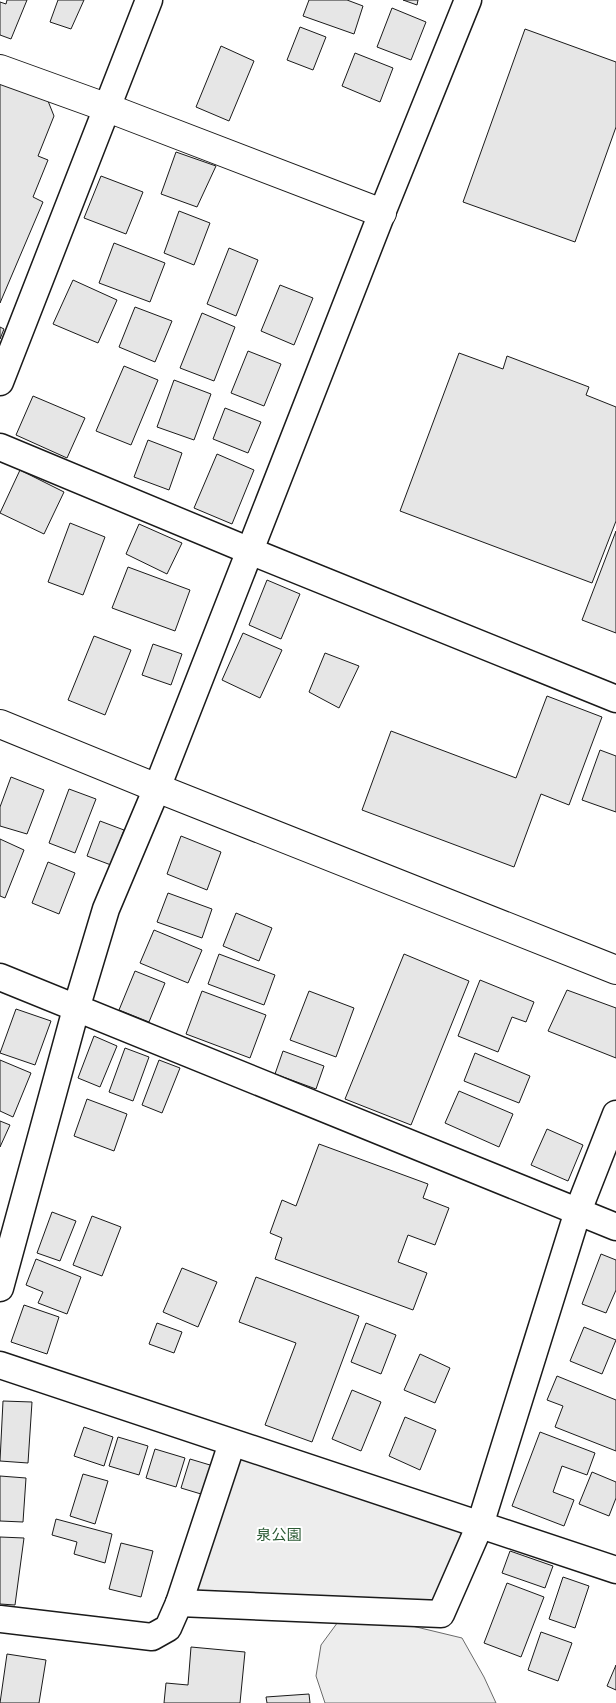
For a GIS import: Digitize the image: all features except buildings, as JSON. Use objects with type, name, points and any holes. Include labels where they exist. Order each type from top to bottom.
[{"type":"street","points":[[0,382],[150,0]]},
{"type":"street","points":[[0,1288],[76,1009],[106,909],[157,788],[382,213],[468,0]]},
{"type":"street","points":[[0,69],[108,108],[382,213]]},
{"type":"street","points":[[0,447],[250,551],[616,699]]},
{"type":"street","points":[[0,724],[616,970]]},
{"type":"street","points":[[0,977],[616,1227]]},
{"type":"street","points":[[179,1603],[441,1614],[480,1525],[578,1211],[616,1114]]},
{"type":"street","points":[[0,1365],[616,1570]]},
{"type":"street","points":[[0,1620],[152,1637],[168,1628],[179,1603],[232,1442]]},
{"type":"shaded area","name":"泉公園","points":[[232,1443],[475,1536],[441,1614],[350,1611],[462,1638],[496,1703],[325,1703],[316,1676],[321,1645],[346,1611],[179,1603]]}]
